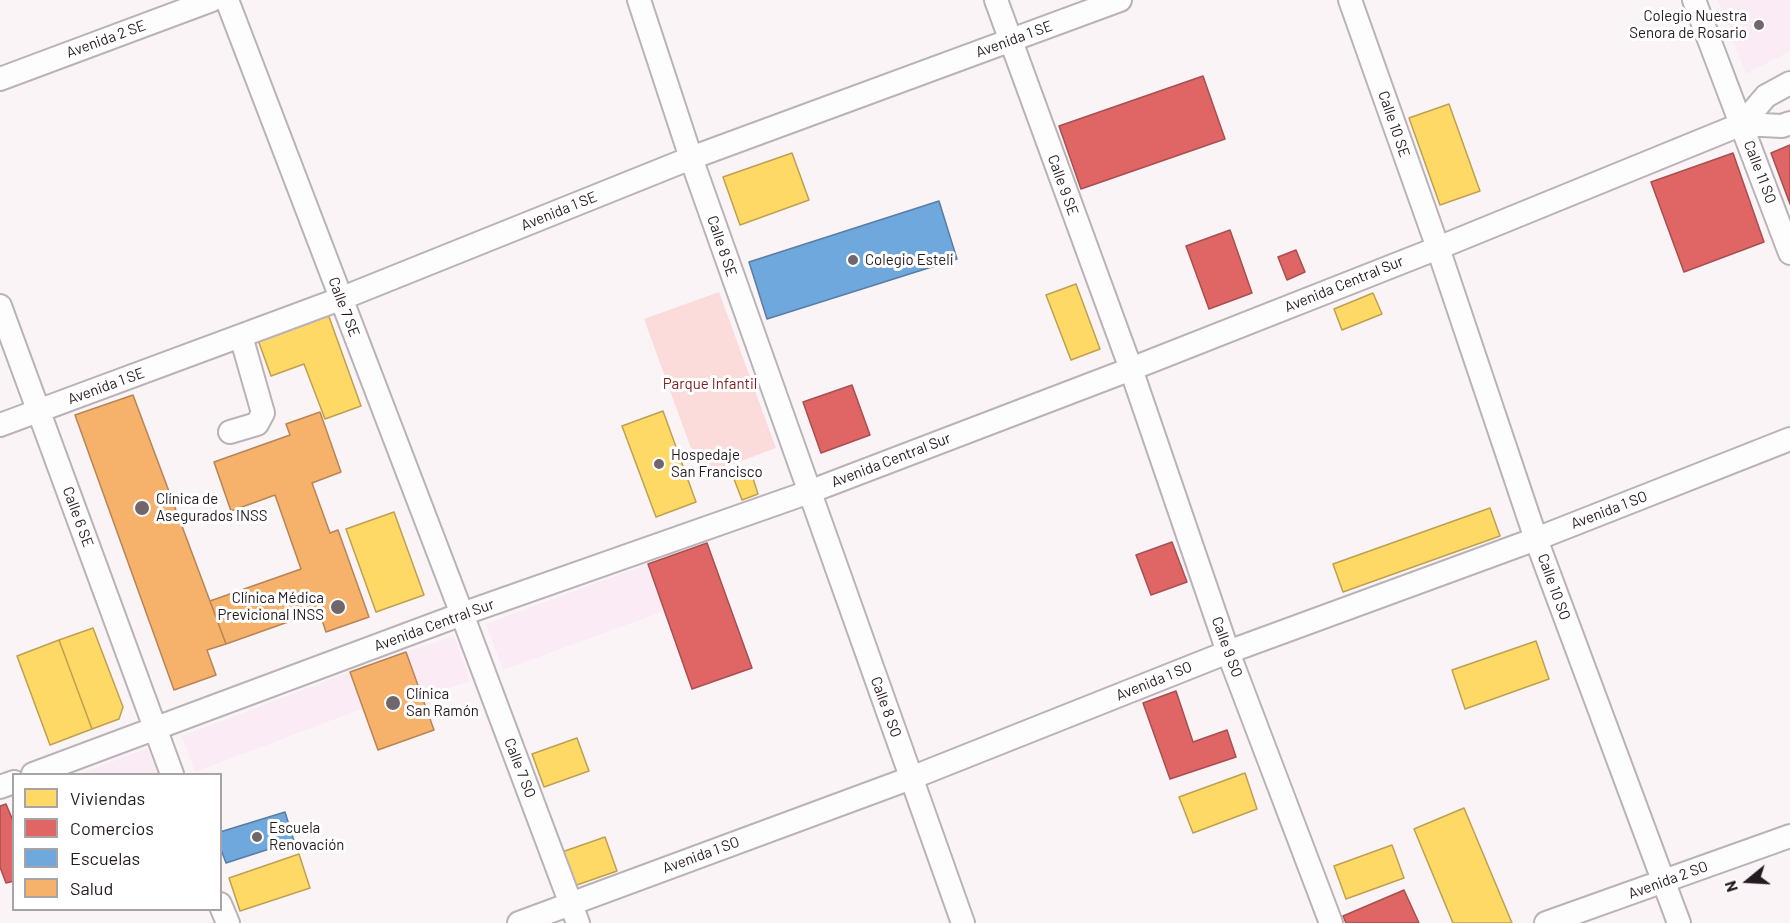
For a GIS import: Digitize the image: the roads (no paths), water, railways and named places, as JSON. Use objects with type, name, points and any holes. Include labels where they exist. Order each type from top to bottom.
[{"type":"street","name":"Avenida 2 SE","points":[[0,79],[212,0]]},
{"type":"street","name":"Calle 7 SE","points":[[227,0],[462,614]]},
{"type":"street","name":"Calle 8 SE","points":[[639,0],[691,158],[809,492]]},
{"type":"street","name":"Calle 9 SE","points":[[996,0],[1131,369]]},
{"type":"street","name":"Avenida 1 SE","points":[[0,425],[340,299],[691,158],[1120,0]]},
{"type":"street","name":"Calle 10 SE","points":[[1350,0],[1438,248]]},
{"type":"street","name":"Calle 11 SO","points":[[1694,0],[1790,253]]},
{"type":"street","name":"Avenida Central Sur","points":[[1742,124],[1766,96],[1790,83]]},
{"type":"street","name":"Avenida Central Sur","points":[[36,773],[462,614],[809,492],[1438,248],[1742,124],[1782,126],[1790,123]]},
{"type":"street","name":"Calle 10 SO","points":[[1438,248],[1536,539],[1678,923]]},
{"type":"street","name":"Calle 6 SE","points":[[0,306],[172,773]]},
{"type":"street","points":[[230,432],[257,424],[263,413],[241,336]]},
{"type":"street","name":"Calle 9 SO","points":[[1131,369],[1228,652],[1331,923]]},
{"type":"street","name":"Avenida 1 SO","points":[[519,923],[574,913],[1228,652],[1536,539],[1790,439]]},
{"type":"street","name":"Calle 8 SO","points":[[809,492],[963,923]]},
{"type":"street","name":"Calle 7 SO","points":[[462,614],[574,913]]},
{"type":"street","name":"Avenida 2 SO","points":[[1546,923],[1790,836]]},
{"type":"street","points":[[222,909],[228,923]]},
{"type":"place","name":"Colegio Nuestra Senora de Rosario","points":[[1759,25]]},
{"type":"place","name":"Colegio Esteli","points":[[853,260]]},
{"type":"place","name":"Hospedaje San Francisco","points":[[659,464]]},
{"type":"place","name":"Clínica de Asegurados INSS","points":[[142,508]]},
{"type":"place","name":"Clínica Médica Previcional INSS","points":[[338,607]]},
{"type":"place","name":"Clínica San Ramón","points":[[393,703]]},
{"type":"place","name":"Escuela Renovación","points":[[257,837]]},
{"type":"park label","name":"Parque Infantil","points":[[710,384]]}]
